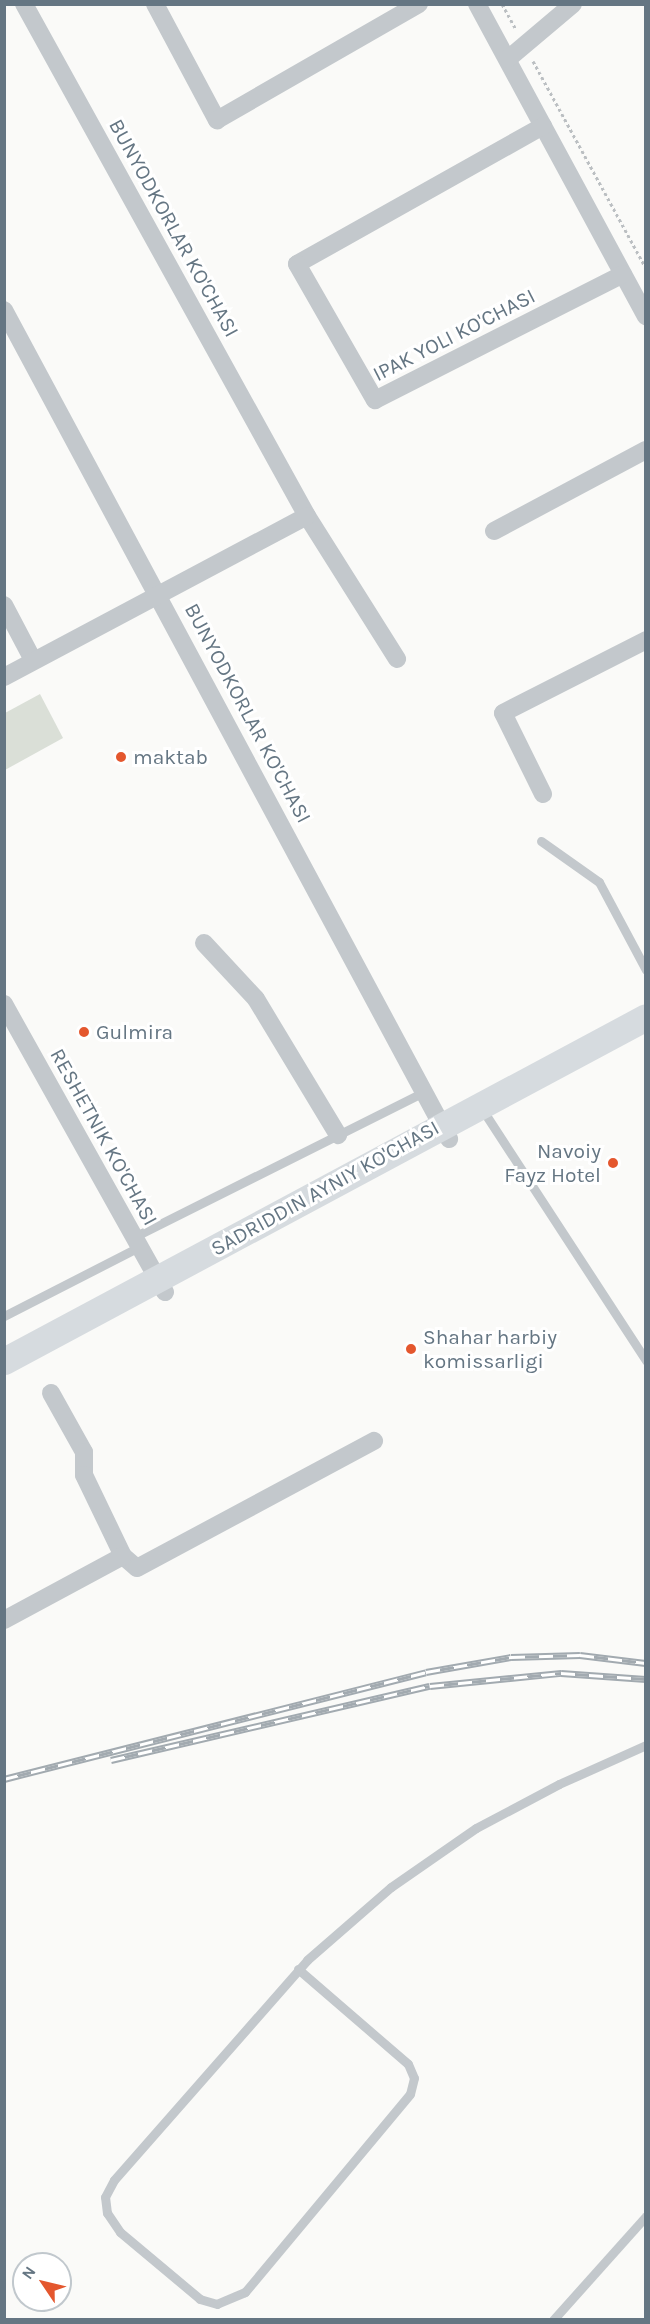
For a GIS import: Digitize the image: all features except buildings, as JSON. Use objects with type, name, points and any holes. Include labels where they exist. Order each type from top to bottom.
[{"type":"main road","name":"SADRIDDIN AYNIY KO'CHASI","points":[[484,1112],[645,1017]]},
{"type":"main road","name":"SADRIDDIN AYNIY KO'CHASI","points":[[4,1378],[161,1286],[445,1132],[645,1035]]},
{"type":"main road","name":"SADRIDDIN AYNIY KO'CHASI","points":[[4,1361],[161,1286]]},
{"type":"street","name":"BUNYODKORLAR KO'CHASI","points":[[24,4],[308,516],[397,659]]},
{"type":"street","points":[[155,4],[217,120],[419,4]]},
{"type":"street","points":[[477,4],[645,316]]},
{"type":"street","points":[[508,59],[573,4]]},
{"type":"street","name":"IPAK YOLI KO'CHASI","points":[[543,126],[297,264],[375,400],[623,274]]},
{"type":"street","name":"BUNYODKORLAR KO'CHASI","points":[[4,309],[159,594],[445,1132]]},
{"type":"street","points":[[494,531],[645,450]]},
{"type":"street","points":[[4,677],[308,516]]},
{"type":"street","points":[[4,605],[33,660]]},
{"type":"street","points":[[543,794],[503,713],[645,640]]},
{"type":"street","points":[[204,943],[256,999],[338,1135]]},
{"type":"street","name":"RESHETNIK KO'CHASI","points":[[4,1004],[161,1286]]},
{"type":"street","points":[[51,1393],[84,1452],[84,1475],[123,1556],[137,1568],[374,1441]]},
{"type":"street","points":[[4,1620],[123,1556]]},
{"type":"lane","points":[[541,841],[599,882],[645,970]]},
{"type":"lane","points":[[4,1316],[137,1242],[424,1092]]},
{"type":"lane","points":[[484,1112],[645,1361]]},
{"type":"lane","points":[[298,1970],[395,2050],[414,2078],[410,2094],[245,2292],[217,2304],[200,2299],[120,2232],[107,2213],[105,2197],[114,2180],[298,1970],[391,1887],[476,1828],[559,1784],[645,1745]]},
{"type":"lane","points":[[553,2319],[645,2216]]},
{"type":"path","points":[[502,4],[645,268]]},
{"type":"shaded area","points":[[40,694],[63,738],[5,770],[5,713]]},
{"type":"railway","points":[[4,1779],[426,1672],[511,1657],[580,1655],[646,1663]]},
{"type":"railway","points":[[111,1760],[430,1686],[561,1673],[646,1679]]},
{"type":"place","name":"maktab","points":[[121,757]]},
{"type":"place","name":"Gulmira","points":[[84,1032]]},
{"type":"place","name":"Navoiy Fayz Hotel","points":[[613,1163]]},
{"type":"place","name":"Shahar harbiy komissarligi","points":[[411,1349]]}]
